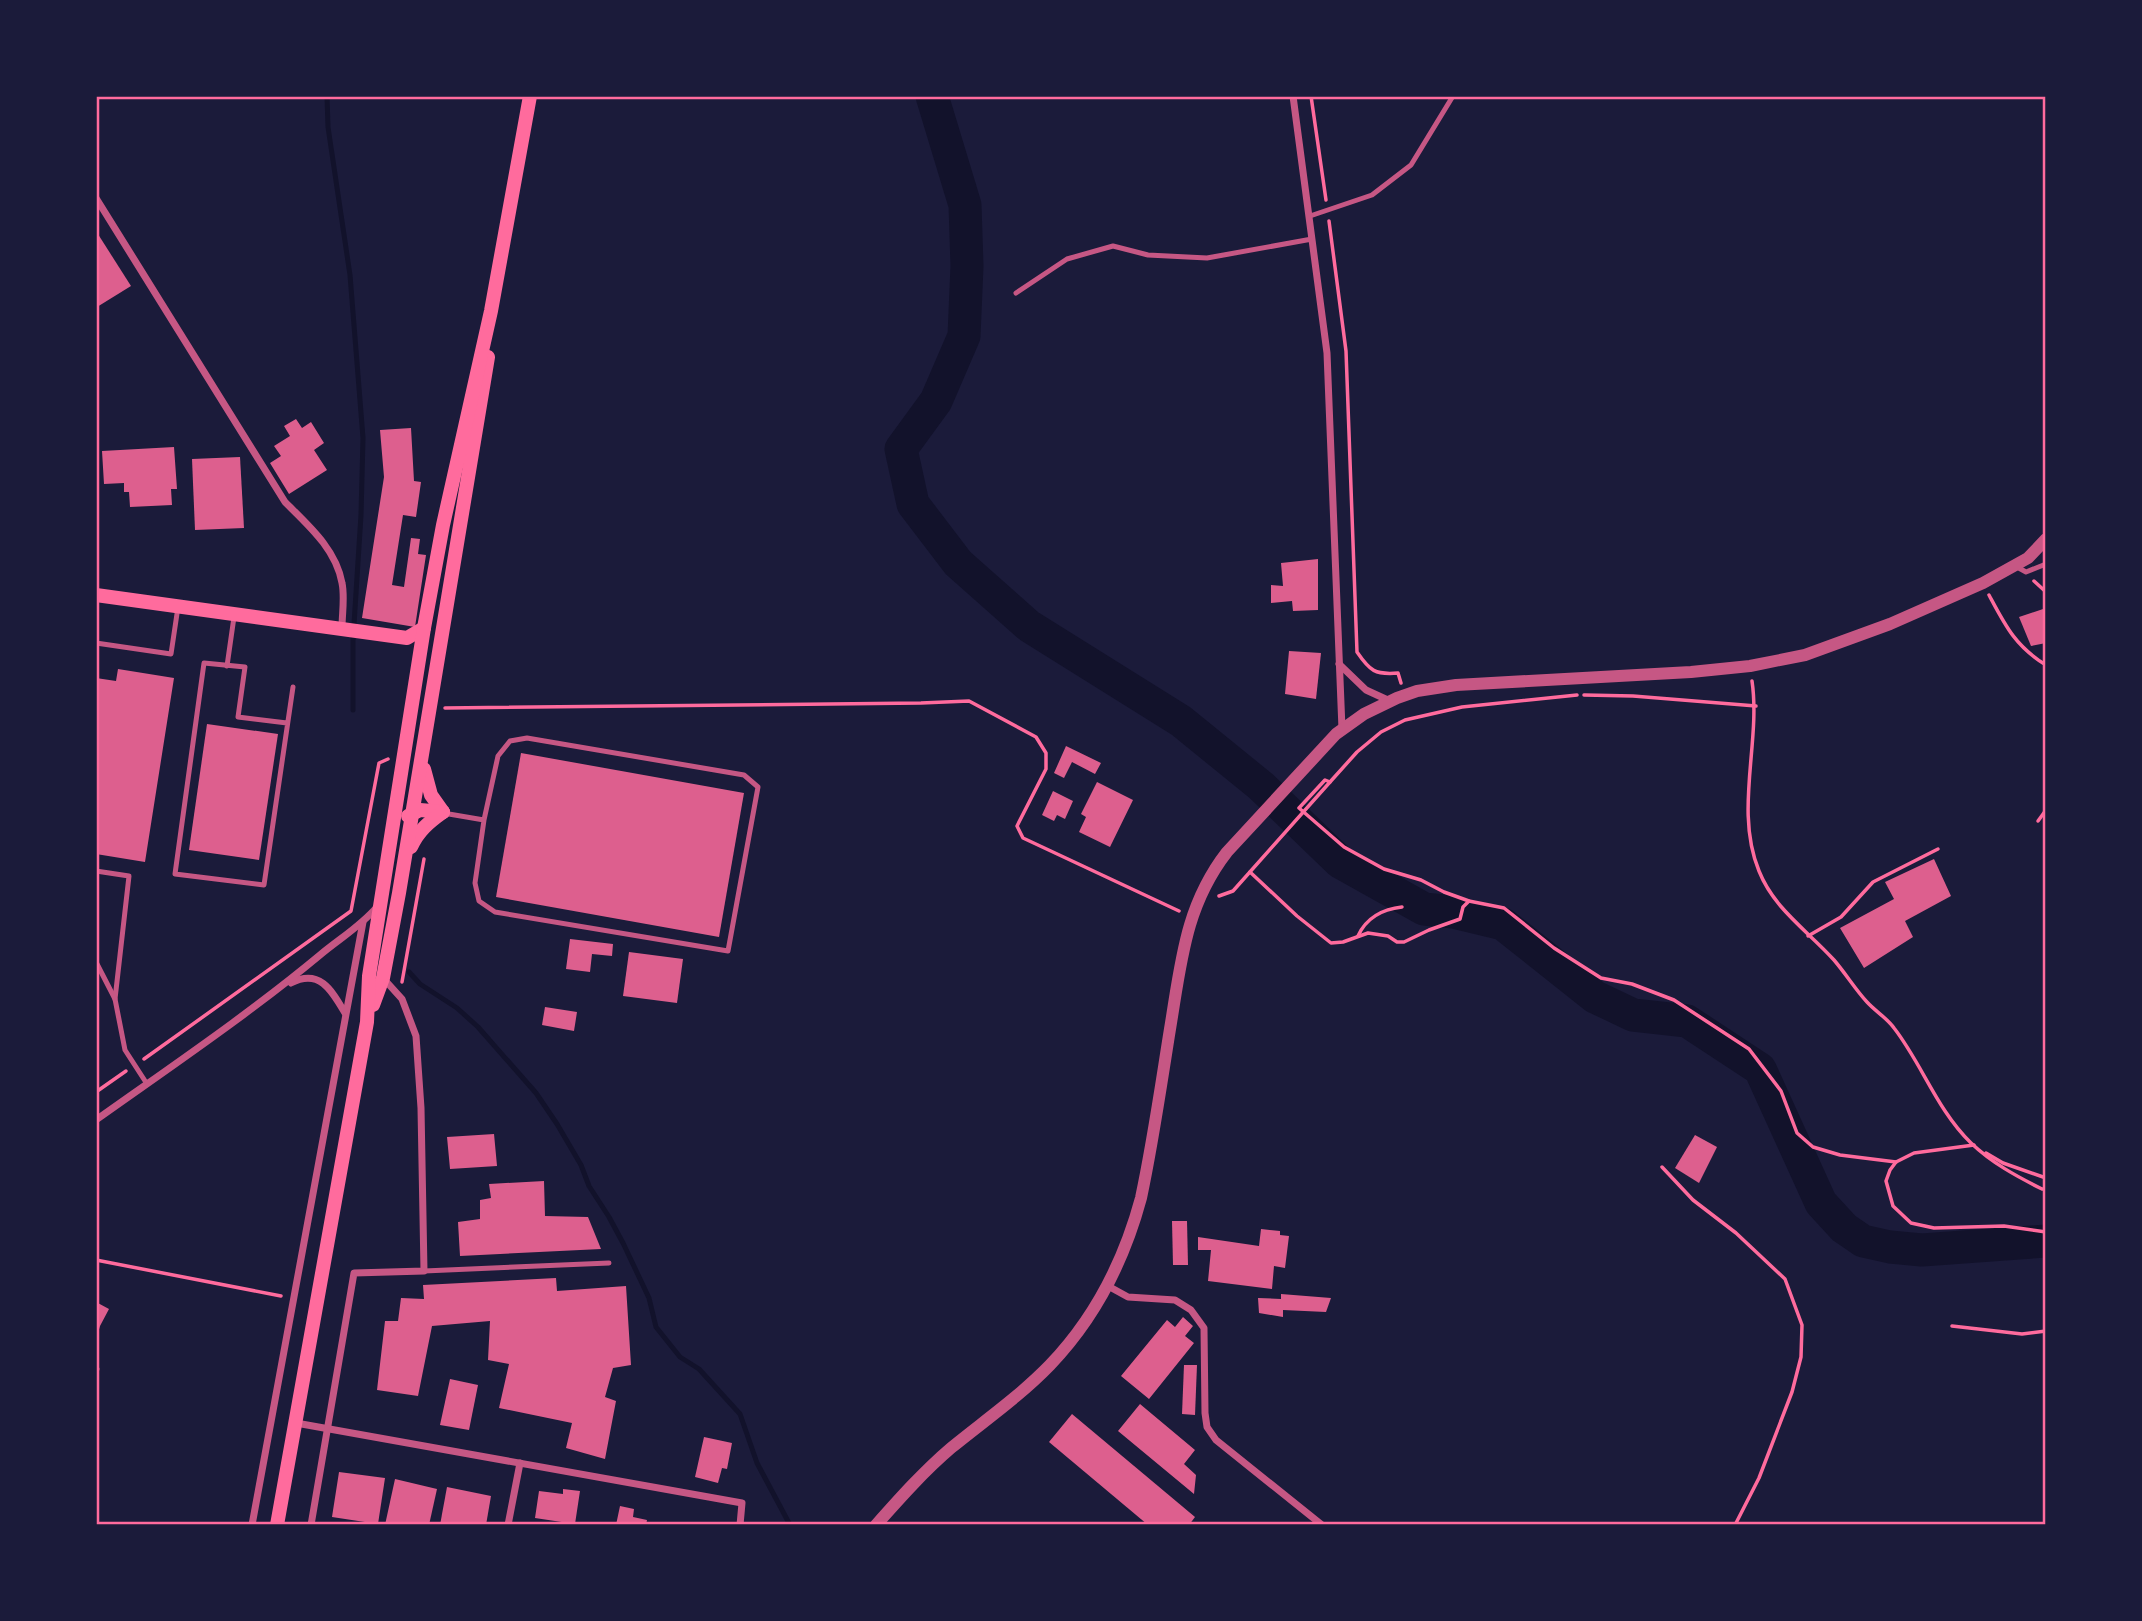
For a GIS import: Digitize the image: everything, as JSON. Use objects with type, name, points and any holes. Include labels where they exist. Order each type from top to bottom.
[{"type":"main road","points":[[277,1525],[367,1022],[369,976],[412,713],[418,641],[491,311],[530,96]]},
{"type":"main road","points":[[367,1022],[383,978],[416,809],[493,331],[491,311]]},
{"type":"main road","points":[[418,641],[436,628],[448,557],[466,498]]},
{"type":"main road","points":[[96,595],[418,641],[430,652],[424,710],[426,735]]},
{"type":"main road","points":[[412,713],[415,744],[408,792],[410,802],[416,809],[443,813]]},
{"type":"main road","points":[[423,755],[425,778],[431,796],[443,813]]},
{"type":"main road","points":[[381,902],[393,875],[405,821],[416,809]]},
{"type":"main road","points":[[405,860],[416,836],[427,823],[443,813]]},
{"type":"street","points":[[1293,96],[1329,378],[1342,729]]},
{"type":"street","points":[[96,198],[285,502],[314,530],[328,549],[342,583],[342,631]]},
{"type":"street","points":[[876,1525],[911,1486],[950,1449],[1050,1365],[1078,1332],[1108,1286],[1131,1233],[1141,1198],[1184,951],[1196,904],[1216,866],[1227,852],[1342,729],[1370,710],[1417,691],[1456,685],[1690,672],[1750,666],[1805,654],[1841,643],[1983,583],[2028,558],[2046,539]]},
{"type":"street","points":[[1339,663],[1366,690],[1390,701]]},
{"type":"street","points":[[96,1120],[281,988],[363,922],[381,902]]},
{"type":"street","points":[[252,1525],[363,922]]},
{"type":"street","points":[[311,1525],[354,1273],[425,1271],[421,1108],[416,1035],[402,999],[383,978]]},
{"type":"street","points":[[281,988],[299,979],[322,981],[333,992],[345,1013]]},
{"type":"street","points":[[1108,1286],[1128,1297],[1175,1300],[1191,1310],[1203,1328],[1205,1413],[1208,1427],[1216,1440],[1322,1525]]},
{"type":"street","points":[[295,1423],[742,1503],[740,1525]]},
{"type":"street","points":[[508,1525],[520,1463]]},
{"type":"lane","points":[[1310,216],[1373,195],[1410,165],[1453,96]]},
{"type":"lane","points":[[1016,293],[1067,259],[1113,246],[1148,255],[1207,258],[1312,239]]},
{"type":"lane","points":[[2016,566],[2026,572],[2046,564]]},
{"type":"lane","points":[[96,643],[171,654],[178,607]]},
{"type":"lane","points":[[227,666],[234,615]]},
{"type":"lane","points":[[287,723],[238,717],[246,667],[204,663],[175,874],[264,885],[293,687]]},
{"type":"lane","points":[[527,738],[744,775],[758,787],[727,951],[495,912],[480,901],[475,883],[484,820],[498,756],[510,741],[527,738]]},
{"type":"lane","points":[[443,813],[484,820]]},
{"type":"lane","points":[[96,871],[129,876],[115,999]]},
{"type":"lane","points":[[96,962],[115,999],[125,1050],[147,1084]]},
{"type":"lane","points":[[425,1271],[608,1263]]},
{"type":"path","points":[[1311,96],[1346,351],[1357,652],[1368,667],[1378,673],[1398,673],[1413,718]]},
{"type":"path","points":[[1983,583],[2011,635],[2028,654],[2046,665]]},
{"type":"path","points":[[1750,666],[1756,706],[1748,811],[1759,871],[1771,893],[1787,915],[1833,959],[1868,1003],[1894,1027],[1926,1083],[1973,1144],[2007,1172],[2046,1189]]},
{"type":"path","points":[[440,708],[968,701],[1036,737],[1046,753],[1046,769],[1017,826],[1023,838],[1180,911],[1233,891],[1357,752],[1381,732],[1413,718],[1462,706],[1561,699],[1578,695],[1633,696],[1756,706]]},
{"type":"path","points":[[96,1092],[351,911],[379,763]]},
{"type":"path","points":[[1330,782],[1325,780],[1298,808],[1344,847],[1384,869],[1421,880],[1469,901],[1504,908],[1554,948],[1601,978],[1632,984],[1674,1000],[1749,1049],[1781,1091],[1797,1133],[1813,1147],[1840,1155],[1896,1162]]},
{"type":"path","points":[[2038,821],[2046,810]]},
{"type":"path","points":[[1808,936],[1841,917],[1873,881],[1938,849]]},
{"type":"path","points":[[1251,871],[1331,943],[1343,942],[1368,933],[1404,942],[1460,919],[1463,907],[1469,901]]},
{"type":"path","points":[[1358,936],[1363,925],[1373,917],[1387,909],[1402,907]]},
{"type":"path","points":[[2046,1178],[2003,1163],[1973,1144],[1914,1153],[1896,1162],[1886,1181],[1894,1206],[1911,1223],[1934,1228],[2004,1226],[2046,1233]]},
{"type":"path","points":[[1662,1167],[1693,1200],[1736,1233],[1785,1279],[1802,1325],[1801,1357],[1792,1392],[1759,1478],[1735,1525]]},
{"type":"path","points":[[96,1260],[293,1298]]},
{"type":"path","points":[[1952,1326],[2022,1334],[2046,1331]]},
{"type":"shaded area","points":[[1423,895],[1436,906],[1453,912],[1418,923],[1411,911],[1414,903]]},
{"type":"building","points":[[96,231],[131,286],[97,307],[96,305]]},
{"type":"building","points":[[296,419],[302,428],[311,422],[324,443],[314,450],[327,470],[289,494],[270,463],[281,456],[274,446],[290,436],[284,426]]},
{"type":"building","points":[[411,428],[414,481],[421,482],[416,517],[403,515],[392,585],[404,587],[411,538],[420,539],[418,554],[426,555],[415,627],[362,618],[384,477],[380,430]]},
{"type":"building","points":[[174,447],[177,489],[171,489],[172,505],[130,507],[129,492],[124,492],[124,483],[104,484],[102,451]]},
{"type":"building","points":[[240,457],[244,528],[195,530],[192,459]]},
{"type":"building","points":[[1318,559],[1318,610],[1293,611],[1292,601],[1271,603],[1271,585],[1283,586],[1281,563]]},
{"type":"building","points":[[2046,608],[2046,643],[2031,646],[2019,617]]},
{"type":"building","points":[[1289,651],[1321,653],[1316,699],[1285,694]]},
{"type":"building","points":[[118,669],[174,678],[145,862],[96,854],[96,678],[116,681]]},
{"type":"building","points":[[207,724],[278,734],[259,860],[189,850]]},
{"type":"building","points":[[1066,746],[1101,763],[1095,774],[1072,762],[1064,778],[1054,773]]},
{"type":"building","points":[[521,753],[744,793],[719,937],[496,897]]},
{"type":"building","points":[[1097,782],[1133,800],[1110,847],[1079,832],[1086,817],[1081,814]]},
{"type":"building","points":[[1053,791],[1073,801],[1065,819],[1057,815],[1054,821],[1042,815]]},
{"type":"building","points":[[1934,859],[1951,896],[1905,921],[1913,937],[1864,968],[1840,928],[1894,899],[1885,882]]},
{"type":"building","points":[[570,939],[613,944],[612,956],[592,954],[590,972],[566,969]]},
{"type":"building","points":[[629,952],[683,959],[677,1003],[623,996]]},
{"type":"building","points":[[545,1007],[577,1012],[574,1031],[542,1025]]},
{"type":"building","points":[[494,1134],[497,1166],[450,1169],[447,1137]]},
{"type":"building","points":[[1695,1135],[1717,1147],[1699,1183],[1675,1168]]},
{"type":"building","points":[[544,1181],[545,1216],[588,1217],[601,1249],[460,1256],[458,1222],[480,1219],[480,1200],[491,1198],[489,1184]]},
{"type":"building","points":[[1172,1221],[1187,1221],[1188,1265],[1173,1265]]},
{"type":"building","points":[[1261,1229],[1280,1231],[1280,1235],[1289,1236],[1285,1268],[1274,1266],[1272,1289],[1208,1281],[1211,1250],[1198,1250],[1198,1237],[1259,1246]]},
{"type":"building","points":[[556,1278],[557,1291],[626,1286],[631,1365],[613,1368],[605,1397],[616,1401],[605,1459],[566,1448],[572,1423],[499,1408],[509,1364],[488,1360],[490,1321],[432,1326],[418,1396],[377,1390],[385,1321],[398,1321],[401,1298],[424,1299],[423,1285]]},
{"type":"building","points":[[1281,1294],[1331,1298],[1326,1312],[1283,1310],[1283,1317],[1259,1313],[1258,1298],[1281,1299]]},
{"type":"building","points":[[96,1302],[109,1309],[97,1336]]},
{"type":"building","points":[[1183,1317],[1193,1326],[1185,1336],[1194,1343],[1149,1399],[1121,1376],[1167,1320],[1175,1327]]},
{"type":"building","points":[[1184,1365],[1197,1365],[1195,1415],[1182,1414]]},
{"type":"building","points":[[450,1379],[478,1385],[469,1430],[440,1425]]},
{"type":"building","points":[[1140,1404],[1195,1450],[1184,1464],[1196,1475],[1194,1494],[1118,1431]]},
{"type":"building","points":[[1072,1414],[1195,1517],[1189,1525],[1148,1525],[1049,1442]]},
{"type":"building","points":[[704,1437],[732,1443],[727,1469],[722,1468],[718,1483],[695,1477]]},
{"type":"building","points":[[339,1472],[385,1478],[378,1524],[332,1517]]},
{"type":"building","points":[[395,1479],[437,1489],[429,1525],[385,1525]]},
{"type":"building","points":[[447,1487],[491,1496],[486,1525],[440,1525]]},
{"type":"building","points":[[563,1489],[580,1491],[575,1524],[535,1518],[539,1491],[563,1494]]},
{"type":"building","points":[[620,1506],[634,1509],[633,1517],[647,1520],[646,1525],[616,1525]]},
{"type":"waterway","points":[[327,96],[328,127],[350,275],[363,438],[353,640],[353,710]]},
{"type":"waterway","points":[[932,96],[965,205],[967,266],[964,336],[936,401],[901,449],[913,504],[958,563],[1029,626],[1181,721],[1261,786],[1340,862],[1424,909],[1453,912],[1503,924],[1595,997],[1633,1015],[1687,1021],[1760,1069],[1821,1203],[1844,1228],[1863,1241],[1922,1250],[2046,1241]]},
{"type":"waterway","points":[[409,972],[420,984],[457,1008],[478,1027],[536,1093],[581,1165],[589,1186],[623,1243],[649,1298],[656,1327],[680,1357],[699,1369],[740,1414],[757,1463],[790,1525]]}]
